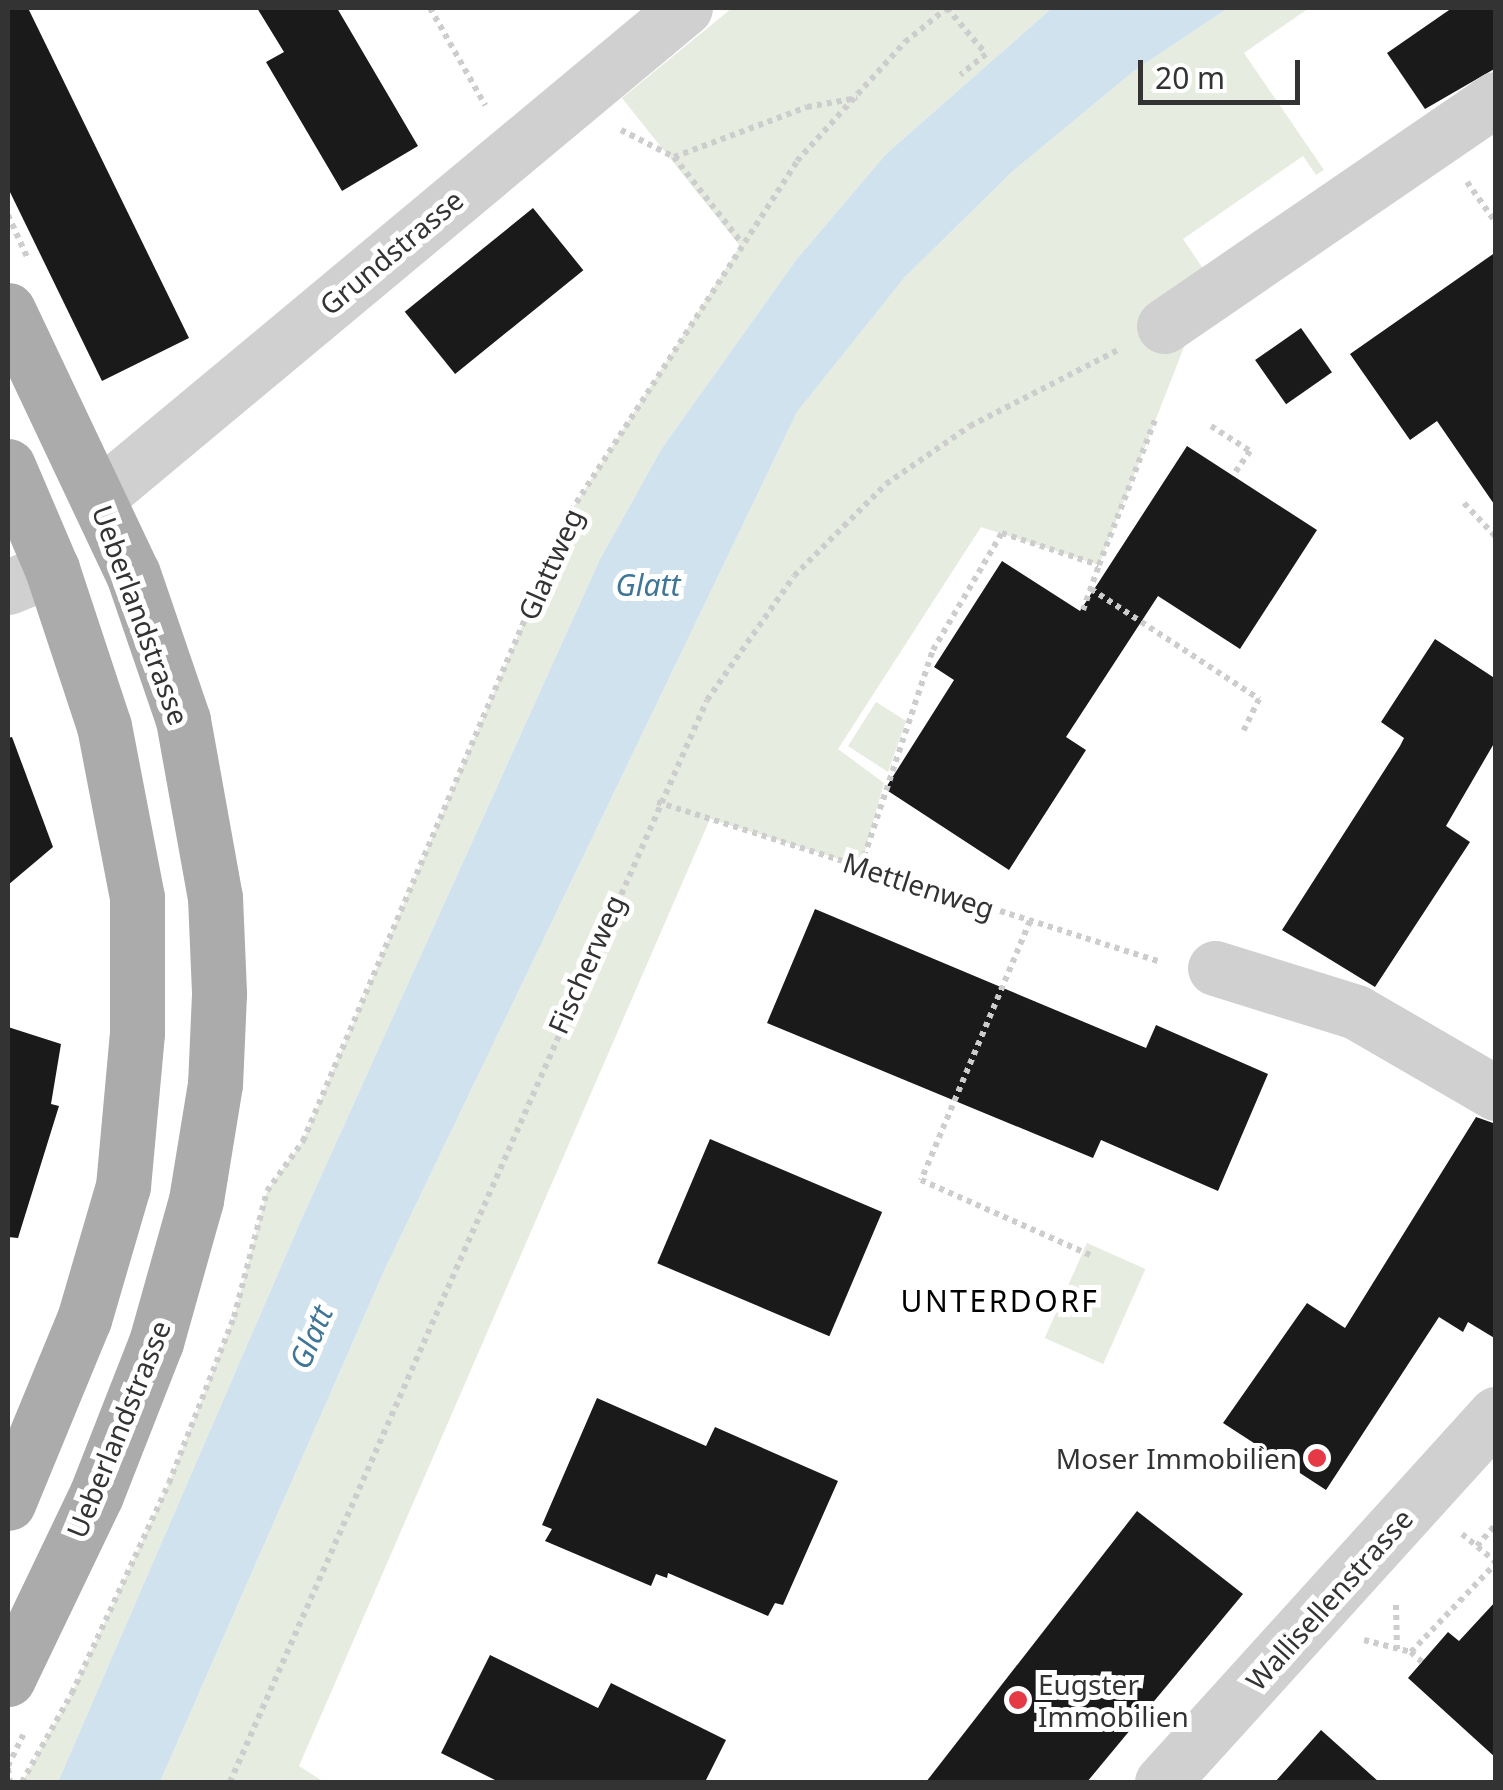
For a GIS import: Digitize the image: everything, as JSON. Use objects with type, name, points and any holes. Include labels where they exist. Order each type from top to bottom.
[{"type":"main road","name":"Ueberlandstrasse","points":[[8,310],[114,484],[183,720],[215,897],[215,1084],[196,1200],[156,1342],[96,1495],[8,1679]]},
{"type":"main road","points":[[8,466],[30,578],[104,726],[137,897],[137,1032],[123,1186],[84,1318],[8,1502]]},
{"type":"street","name":"Grundstrasse","points":[[114,484],[684,8]]},
{"type":"street","points":[[1164,326],[1496,100]]},
{"type":"street","points":[[1198,967],[1356,1012],[1496,1092]]},
{"type":"street","name":"Wallisellenstrasse","points":[[1162,1782],[1496,1414]]},
{"type":"path","points":[[430,8],[515,147]]},
{"type":"path","points":[[947,8],[986,54],[960,75]]},
{"type":"path","name":"Glattweg","points":[[267,1191],[302,1141],[571,510],[797,161],[905,42],[947,8]]},
{"type":"path","points":[[579,94],[614,127],[674,157],[742,243]]},
{"type":"path","points":[[674,157],[739,138],[794,111],[857,98]]},
{"type":"path","name":"Fischerweg","points":[[230,1782],[657,802],[707,700],[756,625],[863,504],[970,426],[1164,326]]},
{"type":"path","points":[[1083,610],[1155,420]]},
{"type":"path","points":[[1210,426],[1250,451],[1234,474]]},
{"type":"path","points":[[1464,503],[1496,537]]},
{"type":"path","points":[[861,866],[933,650],[1002,533],[1099,565]]},
{"type":"path","points":[[1091,588],[1260,699],[1242,734]]},
{"type":"path","name":"Mettlenweg","points":[[657,802],[1030,921],[1198,967]]},
{"type":"path","points":[[1030,921],[921,1180],[1090,1254]]},
{"type":"path","points":[[1477,1546],[1496,1524]]},
{"type":"path","points":[[1411,1652],[1496,1563]]},
{"type":"path","points":[[1396,1586],[1397,1649]]},
{"type":"path","points":[[1356,1638],[1411,1652],[1422,1662]]},
{"type":"path","points":[[8,1768],[10,1782]]},
{"type":"shaded area","points":[[732,8],[1052,8],[886,154],[796,260],[662,448],[600,559],[302,1218],[58,1782],[22,1782],[72,1693],[169,1483],[234,1317],[267,1191],[303,1141],[571,511],[740,246],[622,98]]},
{"type":"shaded area","points":[[1228,8],[1309,8],[1244,53],[1324,170],[1316,175],[1303,156],[1183,239],[1219,292],[1200,306],[1099,565],[981,527],[838,749],[884,783],[861,866],[710,819],[299,1766],[324,1782],[160,1782],[384,1271],[797,412],[905,277],[1013,171],[1134,71]]},
{"type":"shaded area","points":[[876,702],[906,721],[888,772],[848,746]]},
{"type":"shaded area","points":[[1087,1243],[1145,1269],[1103,1364],[1045,1338]]},
{"type":"water","name":"Glatt","points":[[1052,8],[1228,8],[1134,71],[1013,171],[905,277],[797,412],[384,1271],[160,1782],[58,1782],[302,1218],[600,559],[662,448],[796,260],[886,154]]},
{"type":"building","points":[[8,8],[28,8],[189,338],[102,381],[8,188]]},
{"type":"building","points":[[257,8],[337,8],[418,146],[342,191],[266,62],[284,52]]},
{"type":"building","points":[[1452,8],[1496,8],[1496,68],[1425,109],[1387,53]]},
{"type":"building","points":[[533,208],[583,270],[455,374],[405,312]]},
{"type":"building","points":[[1496,252],[1496,507],[1437,421],[1410,440],[1350,354]]},
{"type":"building","points":[[1301,328],[1332,372],[1286,404],[1255,360]]},
{"type":"building","points":[[1187,446],[1317,530],[1240,649],[1158,596],[1066,737],[1086,750],[1009,870],[885,789],[954,680],[934,667],[1002,561],[1080,611]]},
{"type":"building","points":[[1435,639],[1496,679],[1496,740],[1446,826],[1470,842],[1375,987],[1282,930],[1400,746],[1404,738],[1381,722]]},
{"type":"building","points":[[12,737],[53,847],[8,885],[8,738]]},
{"type":"building","points":[[815,909],[1146,1048],[1156,1025],[1268,1074],[1218,1191],[1101,1140],[1093,1158],[767,1023]]},
{"type":"building","points":[[8,1027],[61,1044],[51,1104],[59,1106],[18,1238],[8,1237]]},
{"type":"building","points":[[1476,1117],[1496,1124],[1496,1339],[1468,1322],[1463,1332],[1439,1317],[1326,1490],[1223,1423],[1307,1303],[1345,1328]]},
{"type":"building","points":[[710,1139],[882,1212],[829,1336],[657,1263]]},
{"type":"building","points":[[597,1398],[706,1446],[715,1427],[838,1481],[783,1605],[775,1603],[768,1616],[668,1573],[667,1578],[656,1574],[651,1586],[545,1541],[552,1529],[542,1525]]},
{"type":"building","points":[[1137,1511],[1243,1594],[1087,1782],[926,1782]]},
{"type":"building","points":[[1496,1601],[1496,1758],[1408,1678],[1448,1632],[1459,1641]]},
{"type":"building","points":[[490,1655],[598,1708],[611,1683],[726,1740],[705,1782],[499,1782],[441,1753]]},
{"type":"building","points":[[1321,1730],[1379,1782],[1275,1782]]},
{"type":"place","name":"Moser Immobilien","points":[[1317,1458]]},
{"type":"place","name":"Eugster Immobilien","points":[[1018,1700]]},
{"type":"district","name":"UNTERDORF","points":[[1000,1301]]}]
